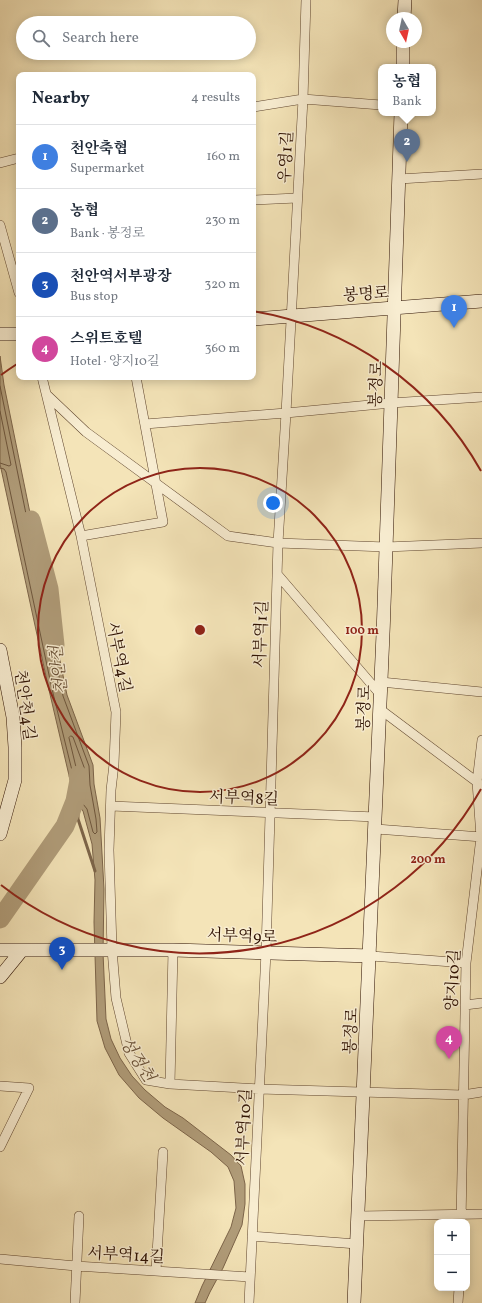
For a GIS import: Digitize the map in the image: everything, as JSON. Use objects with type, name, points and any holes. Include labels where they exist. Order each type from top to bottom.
[{"type":"street","name":"우영1길","points":[[291,316],[303,99],[306,0]]},
{"type":"street","points":[[404,0],[404,12]]},
{"type":"street","points":[[402,64],[403,48]]},
{"type":"street","points":[[256,107],[303,99],[378,105]]},
{"type":"street","name":"봉정로","points":[[354,1303],[381,710],[401,116]]},
{"type":"street","points":[[0,163],[16,159]]},
{"type":"street","points":[[399,178],[482,174]]},
{"type":"street","points":[[256,200],[297,198]]},
{"type":"street","points":[[0,225],[16,282]]},
{"type":"street","name":"봉명로","points":[[256,319],[482,301]]},
{"type":"street","name":"서부역1길","points":[[266,952],[278,543],[291,316]]},
{"type":"street","points":[[0,334],[16,334]]},
{"type":"street","name":"서부역4길","points":[[43,380],[81,536],[116,712],[110,806],[109,850],[112,949],[116,998],[129,1053],[146,1080],[170,1084],[259,1089],[463,1095],[482,1092]]},
{"type":"street","points":[[81,536],[163,522],[137,380]]},
{"type":"street","points":[[47,394],[86,432],[228,536],[278,543],[386,546],[482,543]]},
{"type":"street","points":[[145,424],[391,403],[482,397]]},
{"type":"street","points":[[277,574],[381,688],[482,692]]},
{"type":"street","name":"천안천4길","points":[[0,650],[13,717],[15,747],[15,780],[1,828]]},
{"type":"street","points":[[381,710],[480,784]]},
{"type":"street","name":"양지10길","points":[[461,1219],[466,963],[481,837],[480,784],[482,740]]},
{"type":"street","name":"서부역8길","points":[[110,806],[270,814],[376,823],[481,837]]},
{"type":"street","points":[[0,950],[18,950]]},
{"type":"street","points":[[0,977],[18,950]]},
{"type":"street","name":"서부역9로","points":[[18,950],[173,950],[371,956]]},
{"type":"street","points":[[170,1084],[173,950]]},
{"type":"street","name":"서부역10길","points":[[249,1303],[266,952]]},
{"type":"street","points":[[371,956],[466,963]]},
{"type":"street","points":[[465,1005],[482,1003]]},
{"type":"street","points":[[0,1086],[29,1088],[0,1147]]},
{"type":"street","points":[[156,1271],[163,1152]]},
{"type":"street","points":[[359,1216],[461,1219],[482,1214]]},
{"type":"street","points":[[75,1303],[78,1216]]},
{"type":"street","points":[[252,1236],[357,1244]]},
{"type":"street","name":"서부역14길","points":[[0,1259],[76,1266],[250,1277]]},
{"type":"street","points":[[458,1303],[459,1291]]},
{"type":"water","points":[[0,356],[4,385],[67,695],[93,765],[94,784],[100,818],[104,889],[103,953],[106,1019],[111,1039],[120,1058],[132,1076],[145,1090],[165,1107],[183,1118],[231,1155],[241,1166],[245,1184],[245,1204],[242,1225],[223,1268],[205,1303],[195,1303],[231,1227],[236,1208],[234,1181],[228,1167],[211,1152],[163,1118],[139,1098],[119,1075],[105,1048],[97,1021],[94,922],[95,880],[92,844],[83,811],[75,801],[49,690],[0,464]]},
{"type":"waterway","name":"천안천","points":[[31,520],[49,589],[55,645]]},
{"type":"waterway","name":"천안천","points":[[0,919],[65,826],[75,801],[79,780],[78,775]]},
{"type":"waterway","name":"성정천","points":[[78,801],[78,819],[95,871]]},
{"type":"place","name":"농협","points":[[407,162]]},
{"type":"place","name":"천안축협","points":[[454,328]]},
{"type":"place","name":"천안역서부광장","points":[[62,970]]},
{"type":"place","name":"스위트호텔","points":[[449,1059]]}]
